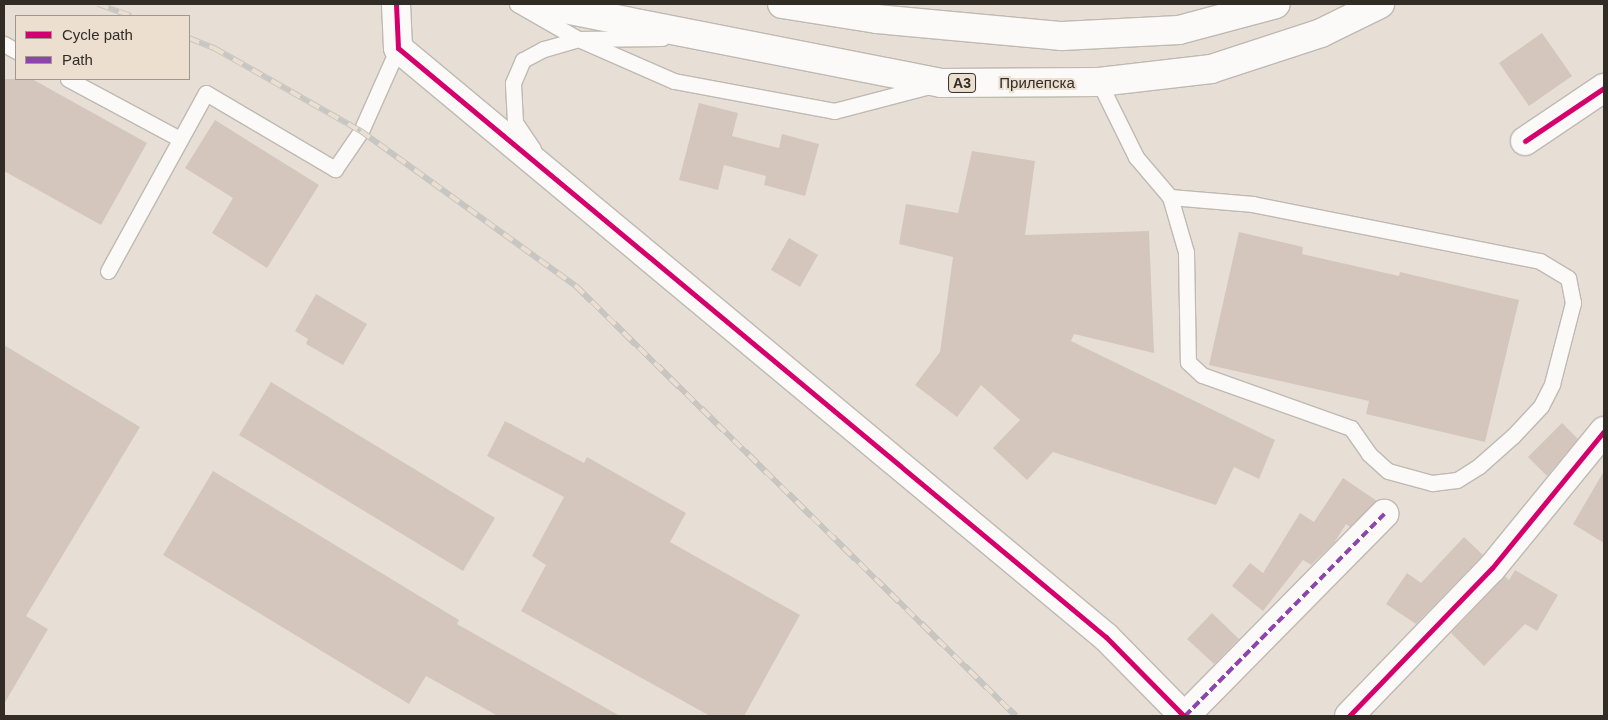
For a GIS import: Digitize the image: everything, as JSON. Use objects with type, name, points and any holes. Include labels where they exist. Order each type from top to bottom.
[{"type":"street","points":[[396,4],[398,48],[1106,637],[1184,716],[1384,514]]},
{"type":"street","name":"Прилепска","points":[[538,4],[941,83],[1099,82],[1211,69],[1321,33],[1380,4]]},
{"type":"street","points":[[782,4],[877,19],[1062,36],[1179,30],[1276,4]]},
{"type":"street","points":[[1526,141],[1604,88]]},
{"type":"street","points":[[1349,716],[1492,568],[1604,431]]},
{"type":"lane","points":[[517,4],[578,39],[674,81],[834,111],[941,83]]},
{"type":"lane","points":[[594,211],[528,143],[515,122],[513,82],[523,60],[544,48],[578,39],[712,37]]},
{"type":"lane","points":[[4,44],[15,50]]},
{"type":"lane","points":[[108,271],[206,93],[335,169],[361,131],[398,48]]},
{"type":"lane","points":[[70,80],[180,139]]},
{"type":"lane","points":[[1099,82],[1136,157],[1170,198],[1186,252],[1188,362],[1202,374],[1351,428],[1370,454],[1388,471],[1432,483],[1457,480],[1479,466],[1514,436],[1541,406],[1552,384],[1573,303],[1568,278],[1540,261],[1253,204],[1170,198]]},
{"type":"building","points":[[1542,33],[1572,76],[1529,106],[1499,63]]},
{"type":"building","points":[[4,79],[34,80],[147,143],[101,225],[4,171]]},
{"type":"building","points":[[699,103],[738,113],[732,136],[779,148],[782,134],[819,144],[805,196],[764,185],[766,176],[724,165],[718,190],[679,180]]},
{"type":"building","points":[[215,120],[319,185],[267,268],[212,233],[233,198],[185,168]]},
{"type":"building","points":[[972,151],[1035,161],[1025,235],[1149,231],[1154,353],[1074,334],[1071,341],[1275,440],[1259,479],[1234,467],[1216,505],[1053,452],[1027,480],[993,448],[1020,420],[981,385],[957,417],[915,385],[940,352],[953,257],[899,244],[906,204],[958,213]]},
{"type":"building","points":[[1239,232],[1303,247],[1302,254],[1399,276],[1400,272],[1519,300],[1485,442],[1366,414],[1369,401],[1209,365]]},
{"type":"building","points":[[789,238],[818,255],[800,287],[771,270]]},
{"type":"building","points":[[316,294],[367,324],[343,365],[306,344],[308,339],[295,331]]},
{"type":"building","points":[[4,345],[140,427],[26,616],[48,629],[4,704]]},
{"type":"building","points":[[271,382],[495,518],[463,571],[239,435]]},
{"type":"building","points":[[505,421],[584,463],[587,457],[686,513],[670,542],[800,615],[744,716],[710,716],[521,611],[546,565],[532,556],[564,497],[487,456]]},
{"type":"building","points":[[1562,423],[1578,439],[1547,476],[1528,457]]},
{"type":"building","points":[[213,471],[459,620],[457,624],[620,716],[498,716],[426,676],[409,704],[163,555]]},
{"type":"building","points":[[1604,471],[1604,543],[1573,524]]},
{"type":"building","points":[[1343,478],[1377,501],[1350,527],[1346,524],[1334,543],[1311,565],[1303,560],[1263,611],[1232,586],[1250,563],[1263,573],[1300,513],[1314,522]]},
{"type":"building","points":[[1464,537],[1483,555],[1416,624],[1386,604],[1407,573],[1421,583]]},
{"type":"building","points":[[1515,570],[1558,595],[1537,631],[1525,624],[1484,666],[1451,633],[1505,576],[1509,580]]},
{"type":"building","points":[[1212,613],[1239,639],[1214,664],[1187,639]]},
{"type":"railway","points":[[98,4],[128,15]]},
{"type":"railway","points":[[190,38],[214,48],[361,131],[576,286],[1016,716]]},
{"type":"marked path","points":[[1185,716],[1384,514]]},
{"type":"cycle path","points":[[396,4],[398,48],[1106,637],[1184,716]]},
{"type":"cycle path","points":[[1525,141],[1604,88]]},
{"type":"cycle path","points":[[1349,716],[1492,568],[1604,431]]}]
